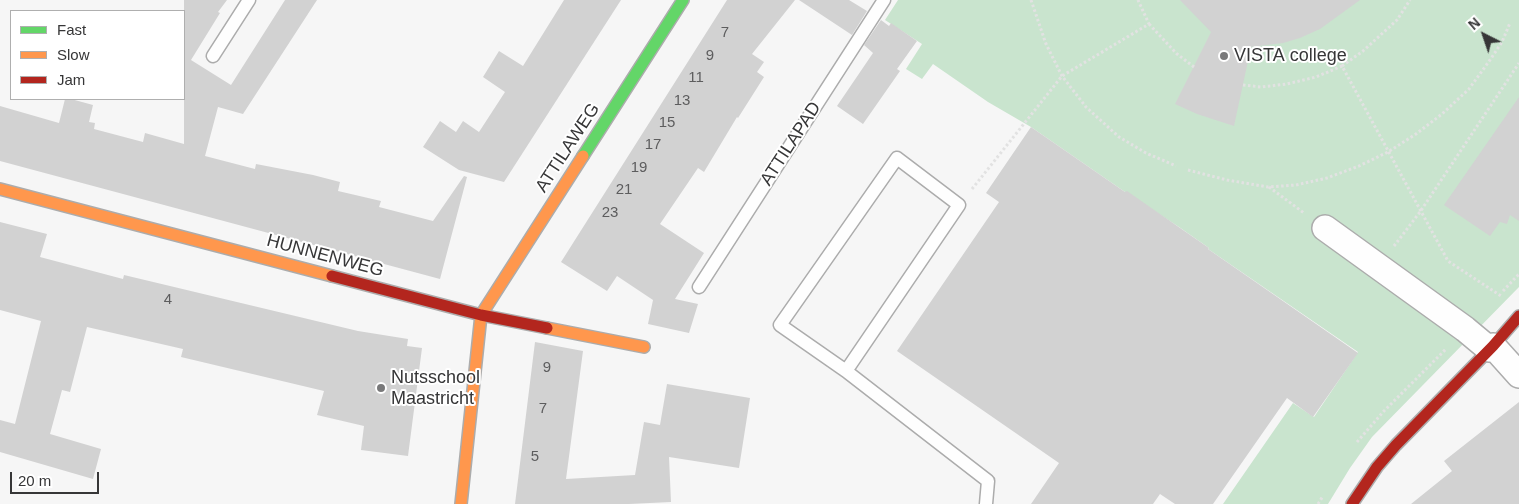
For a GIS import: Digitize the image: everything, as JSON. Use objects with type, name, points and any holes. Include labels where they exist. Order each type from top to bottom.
[{"type":"street","name":"ATTILAWEG","points":[[481,315],[683,0]]},
{"type":"street","name":"HUNNENWEG","points":[[0,189],[481,315],[644,346]]},
{"type":"street","points":[[1325,228],[1491,348],[1519,374]]},
{"type":"street","points":[[461,504],[481,315]]},
{"type":"street","points":[[1352,504],[1377,467],[1396,445],[1491,348],[1519,316]]},
{"type":"lane","points":[[213,56],[249,0]]},
{"type":"lane","name":"ATTILAPAD","points":[[699,287],[884,0]]},
{"type":"lane","points":[[846,371],[959,206],[897,158],[780,326],[846,371],[988,481],[986,504]]},
{"type":"path","points":[[1030,0],[1046,44],[1062,76],[1086,107],[1119,137],[1146,153],[1176,166]]},
{"type":"path","points":[[1138,0],[1149,24],[1177,54],[1194,67]]},
{"type":"path","points":[[1242,86],[1261,87],[1287,84],[1316,77],[1342,66],[1363,51],[1397,20],[1410,0]]},
{"type":"path","points":[[1188,170],[1227,180],[1268,186],[1296,185],[1327,178],[1359,166],[1388,152],[1416,134],[1436,119],[1469,89],[1502,42],[1510,23]]},
{"type":"path","points":[[959,206],[1062,76],[1149,24]]},
{"type":"path","points":[[1379,266],[1420,212],[1519,64]]},
{"type":"path","points":[[1342,66],[1448,261],[1499,294],[1506,301]]},
{"type":"path","points":[[1268,186],[1325,228]]},
{"type":"green space","points":[[898,0],[1519,0],[1519,287],[1372,437],[1328,504],[1223,504],[1293,403],[1314,417],[1358,352],[1179,227],[1031,127],[988,102],[933,64],[922,79],[906,69],[922,44],[885,20]]},
{"type":"building","points":[[184,0],[227,0],[218,12],[220,13],[191,60],[231,85],[285,0],[317,0],[243,114],[218,107],[205,156],[255,169],[256,164],[340,182],[338,191],[381,201],[379,207],[433,221],[464,176],[467,177],[440,279],[0,161],[0,106],[59,123],[65,100],[75,100],[93,105],[89,122],[95,123],[94,129],[143,142],[145,133],[184,144]]},
{"type":"building","points":[[564,0],[621,0],[504,182],[459,170],[423,147],[440,121],[456,132],[463,121],[479,132],[505,92],[483,77],[499,51],[523,66]]},
{"type":"building","points":[[727,0],[795,0],[752,54],[764,62],[757,72],[764,77],[704,172],[698,168],[660,224],[704,253],[675,299],[698,304],[689,333],[648,324],[653,300],[617,276],[607,291],[561,262]]},
{"type":"building","points":[[799,0],[849,0],[867,11],[852,35]]},
{"type":"building","name":"VISTA college","points":[[1180,0],[1360,0],[1320,29],[1300,38],[1283,43],[1251,47],[1234,126],[1197,114],[1175,104],[1211,32]]},
{"type":"building","points":[[881,20],[889,26],[891,23],[917,41],[897,69],[900,71],[863,124],[837,106],[873,53],[864,45]]},
{"type":"building","points":[[1519,97],[1519,221],[1510,215],[1507,224],[1500,222],[1490,236],[1444,205]]},
{"type":"building","points":[[1031,127],[1125,192],[1127,191],[1358,353],[1313,417],[1287,398],[1213,504],[1175,504],[1160,494],[1153,504],[1031,504],[1059,463],[897,351],[999,202],[986,193]]},
{"type":"building","points":[[0,222],[47,234],[40,257],[123,279],[124,275],[358,331],[408,339],[407,346],[422,348],[408,456],[361,450],[364,426],[317,415],[324,391],[181,357],[183,349],[87,327],[70,392],[62,390],[50,434],[101,449],[93,479],[0,452],[0,420],[15,424],[41,321],[0,310]]},
{"type":"building","points":[[535,342],[583,351],[566,479],[635,475],[644,422],[660,425],[667,384],[750,398],[739,468],[669,457],[671,502],[515,504]]},
{"type":"building","points":[[1519,402],[1519,504],[1411,504],[1452,471],[1444,461]]},
{"type":"traffic: fast","points":[[583,156],[683,0]]},
{"type":"traffic: slow","points":[[461,504],[481,315],[583,156]]},
{"type":"traffic: slow","points":[[0,189],[332,276]]},
{"type":"traffic: slow","points":[[547,328],[644,347]]},
{"type":"traffic: jam","points":[[332,276],[481,315],[547,328]]},
{"type":"traffic: jam","points":[[1352,504],[1377,467],[1396,445],[1493,346],[1519,316]]},
{"type":"place","name":"VISTA college","points":[[1224,56]]},
{"type":"place","name":"Nutsschool Maastricht","points":[[381,388]]}]
